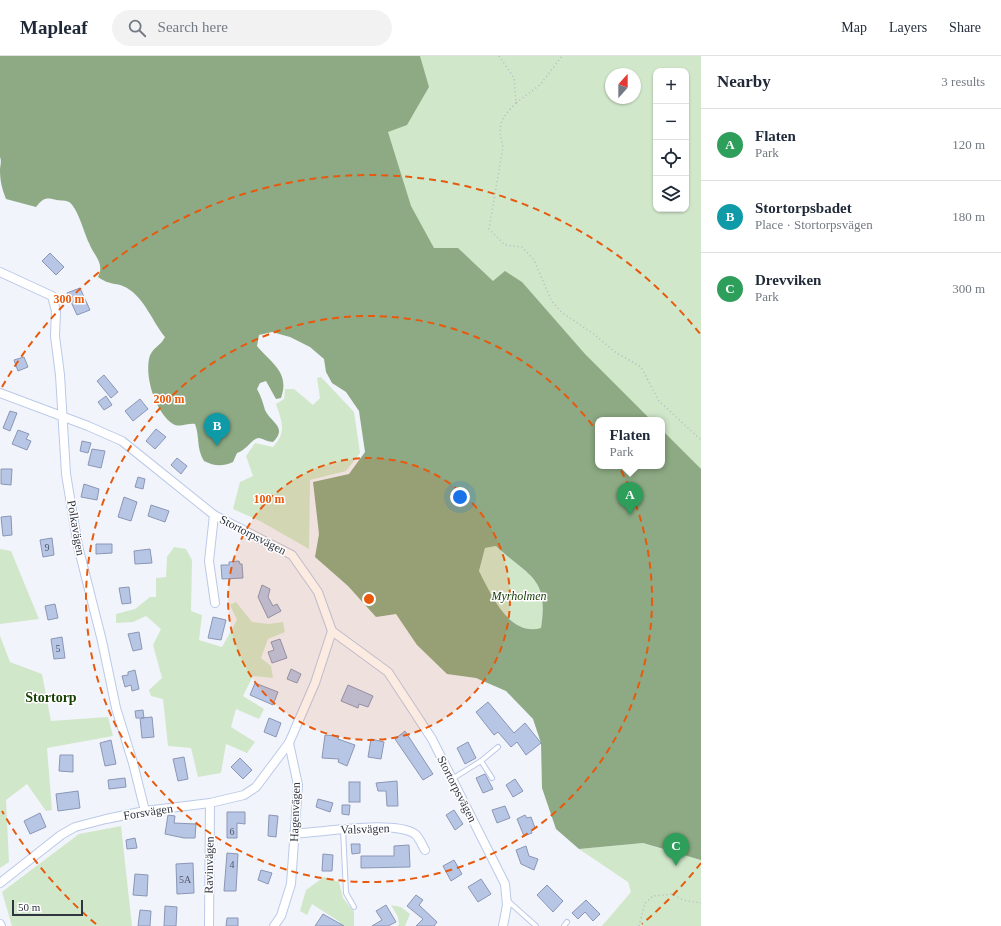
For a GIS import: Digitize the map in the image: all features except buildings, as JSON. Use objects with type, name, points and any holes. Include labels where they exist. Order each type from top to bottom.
[{"type":"street","name":"Polkavägen","points":[[0,272],[52,296],[56,310],[55,336],[60,375],[66,474],[78,546],[102,641],[116,708],[133,762],[145,812]]},
{"type":"street","name":"Stortorpsvägen","points":[[0,393],[122,441],[214,516],[292,555],[318,592],[332,632],[388,672],[432,739],[505,884],[506,900],[503,926]]},
{"type":"street","points":[[214,516],[209,561],[215,604]]},
{"type":"street","points":[[290,743],[315,683],[332,632]]},
{"type":"street","name":"Forsvägen","points":[[0,883],[61,835],[75,828],[106,819],[210,803],[244,795],[256,788],[290,743]]},
{"type":"street","name":"Hagenvägen","points":[[274,926],[281,916],[291,884],[298,785],[290,743]]},
{"type":"street","name":"Ravinvägen","points":[[209,926],[210,803]]},
{"type":"street","name":"Valsvägen","points":[[294,834],[343,829],[404,828],[416,834],[425,850]]},
{"type":"lane","points":[[452,779],[481,761],[498,746]]},
{"type":"lane","points":[[481,761],[492,778]]},
{"type":"lane","points":[[343,829],[346,893],[354,907]]},
{"type":"lane","points":[[506,900],[536,926]]},
{"type":"lane","points":[[564,926],[567,922]]},
{"type":"path","points":[[499,56],[514,78],[516,104]]},
{"type":"path","points":[[562,56],[540,85],[516,104],[501,119],[500,134],[503,147],[489,229],[505,244],[522,248],[534,260],[551,300],[562,312],[594,334],[615,352],[641,367],[659,402],[701,440]]},
{"type":"path","points":[[639,926],[645,902],[653,896],[673,894],[683,900],[701,902]]},
{"type":"green space","points":[[179,56],[701,56],[701,687]]},
{"type":"green space","points":[[321,377],[354,412],[360,453],[346,471],[310,480],[309,549],[260,521],[233,509],[240,482],[253,476],[246,456],[255,443],[273,447],[282,432],[276,404],[284,399],[285,389],[294,389],[313,405],[320,398],[317,378]]},
{"type":"green space","name":"Myrholmen","points":[[496,546],[527,572],[539,588],[542,598],[543,612],[541,629],[530,630],[520,627],[510,620],[502,612],[489,591],[479,571],[485,548]]},
{"type":"green space","points":[[174,547],[186,549],[192,560],[191,611],[202,615],[199,640],[222,647],[237,620],[230,605],[236,602],[252,622],[269,624],[283,622],[285,632],[268,639],[261,658],[271,666],[273,678],[253,676],[243,696],[264,709],[259,719],[236,709],[231,727],[255,742],[247,753],[226,744],[221,773],[198,777],[191,748],[168,746],[163,699],[151,696],[149,690],[162,678],[153,645],[161,629],[146,616],[133,622],[116,623],[116,614],[135,609],[150,597],[156,597],[156,578],[166,577],[167,557]]},
{"type":"green space","points":[[0,549],[11,551],[39,619],[0,624]]},
{"type":"green space","points":[[0,636],[10,662],[42,674],[51,721],[108,717],[113,736],[47,748],[52,810],[46,811],[27,784],[6,800],[9,862],[0,868]]},
{"type":"green space","points":[[701,807],[701,926],[602,926],[631,892],[628,882],[579,849],[643,843],[665,850]]},
{"type":"green space","points":[[121,826],[132,926],[12,926],[2,892],[79,834]]},
{"type":"green space","points":[[324,877],[339,882],[343,898],[354,912],[354,926],[339,926],[340,922],[312,904],[307,915],[300,911],[306,890]]},
{"type":"green space","points":[[391,905],[401,907],[410,914],[405,926],[397,926],[399,925],[398,917]]},
{"type":"shaded area","points":[[0,56],[420,56],[429,87],[407,125],[388,132],[411,206],[434,248],[458,248],[493,281],[505,271],[522,282],[585,354],[648,417],[595,417],[595,469],[665,469],[665,433],[701,469],[701,860],[643,843],[579,849],[556,829],[542,788],[541,743],[533,719],[506,691],[476,678],[447,674],[417,645],[396,614],[376,617],[348,586],[315,557],[319,534],[313,482],[349,474],[365,452],[359,411],[346,392],[332,383],[326,372],[324,359],[310,347],[290,337],[272,332],[259,335],[257,346],[278,369],[283,381],[281,398],[276,399],[266,381],[260,383],[257,389],[265,410],[279,429],[277,437],[273,442],[259,438],[256,439],[237,453],[233,462],[229,464],[218,465],[204,461],[200,452],[195,424],[178,426],[173,424],[162,412],[153,395],[148,367],[149,359],[152,352],[165,337],[144,304],[127,288],[106,282],[98,277],[100,272],[100,264],[91,248],[78,215],[69,202],[47,199],[43,200],[36,207],[6,199],[1,181]],"holes":[[[496,546],[527,572],[539,588],[542,598],[543,611],[541,628],[530,629],[520,626],[510,620],[502,612],[495,602],[479,571],[485,548]]]},
{"type":"place","name":"Stortorpsbadet","points":[[217,446]]},
{"type":"place","name":"Flaten","points":[[630,515]]},
{"type":"place","name":"Drevviken","points":[[676,866]]},
{"type":"district","name":"Stortorp","points":[[51,697]]}]
